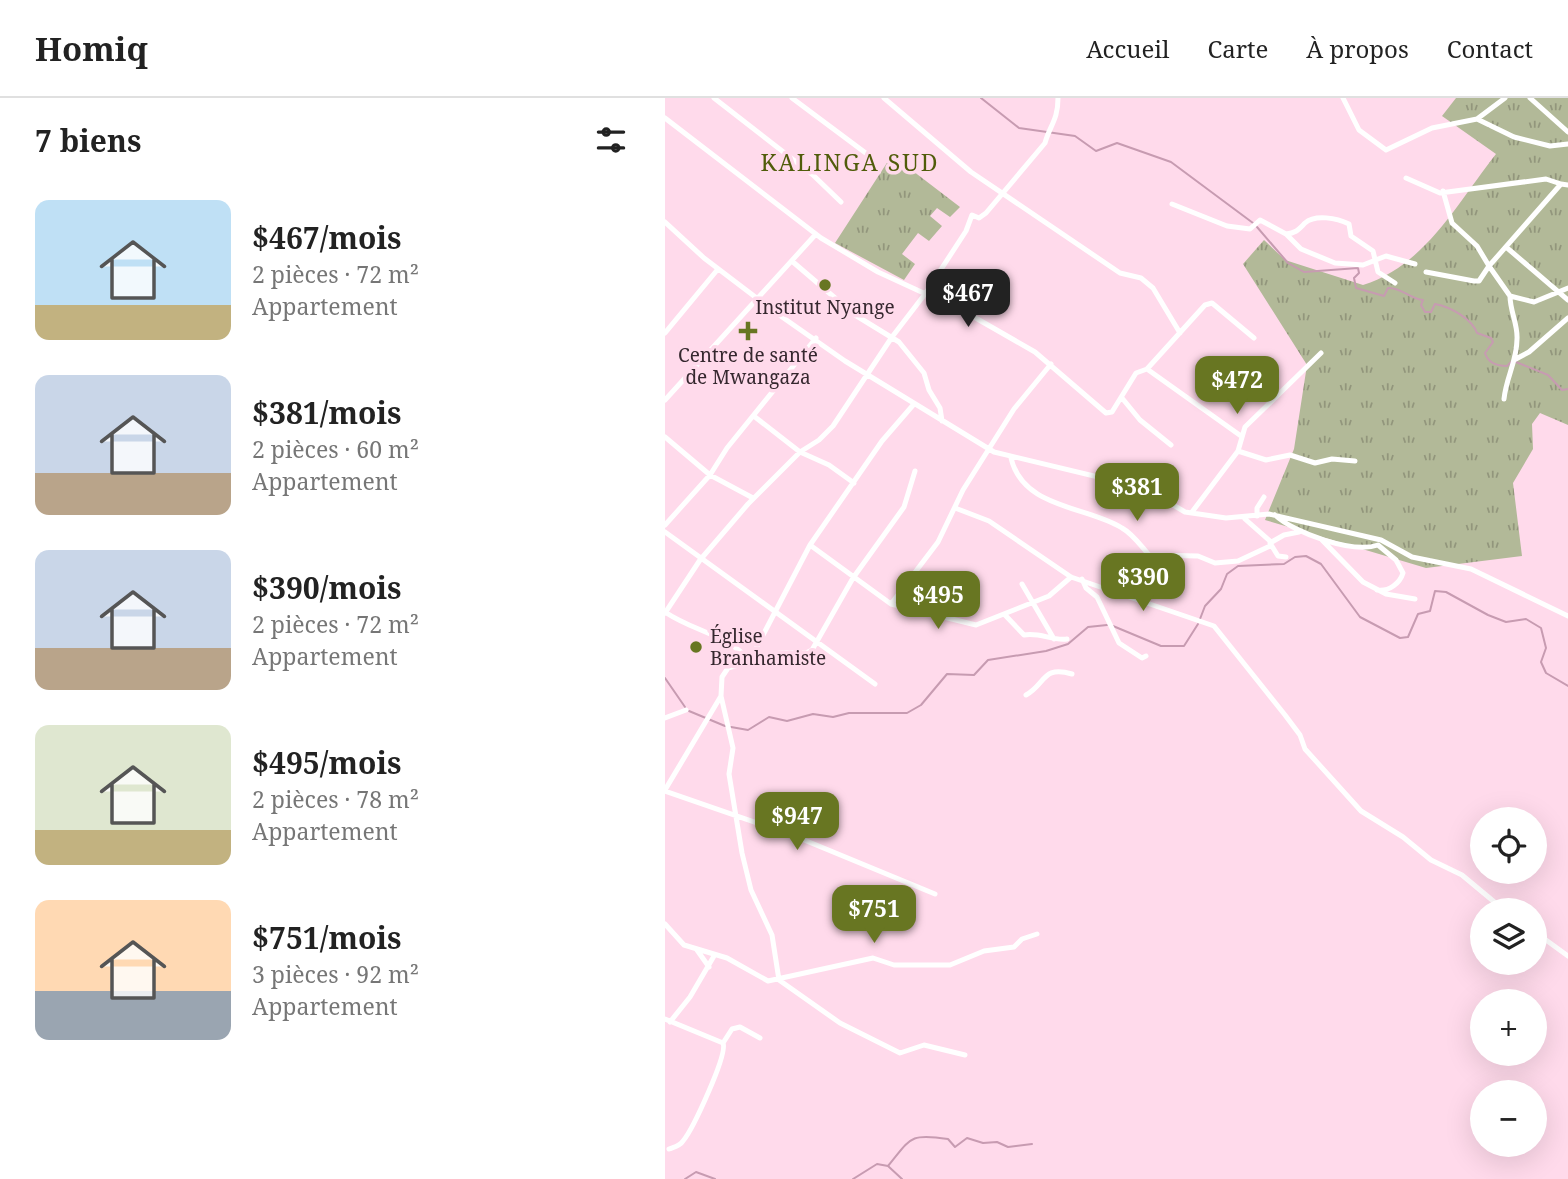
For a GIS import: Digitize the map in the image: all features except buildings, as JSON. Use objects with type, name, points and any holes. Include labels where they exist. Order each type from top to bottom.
[{"type":"street","points":[[714,98],[813,175],[841,202]]},
{"type":"street","points":[[793,98],[871,158]]},
{"type":"street","points":[[884,98],[954,159],[1106,264],[1146,282],[1153,288],[1180,332]]},
{"type":"street","points":[[915,471],[904,508],[853,579],[818,641],[806,653],[786,652],[759,662],[750,660],[740,650],[703,628],[665,613],[700,560],[753,498],[800,452],[826,435],[866,374],[925,294],[966,231],[972,215],[979,218],[986,214],[1045,144],[1048,131],[1057,121],[1058,98]]},
{"type":"street","points":[[1343,98],[1359,130],[1386,150],[1432,128],[1477,119],[1505,98]]},
{"type":"street","points":[[1530,98],[1568,132]]},
{"type":"street","points":[[665,118],[816,234],[879,272],[975,317],[1051,364],[1106,413],[1112,412],[1136,373],[1147,369],[1205,305],[1212,303],[1254,338]]},
{"type":"street","points":[[1477,119],[1514,136],[1550,146],[1568,144]]},
{"type":"street","points":[[1406,178],[1440,193],[1546,179],[1565,185],[1506,247],[1479,281],[1426,272]]},
{"type":"street","points":[[1443,191],[1452,223],[1477,246],[1510,296],[1510,312],[1518,337],[1504,398]]},
{"type":"street","points":[[1172,204],[1227,226],[1250,229],[1260,220],[1286,234],[1301,249],[1335,262],[1363,265],[1386,256],[1415,264]]},
{"type":"street","points":[[1286,234],[1294,233],[1313,220],[1342,220],[1349,224],[1351,236],[1373,251],[1378,272],[1395,283]]},
{"type":"street","points":[[665,222],[757,299],[866,374],[990,450],[1011,458],[1144,488],[1162,496],[1180,510],[1192,513],[1216,518],[1275,515],[1388,542],[1403,553]]},
{"type":"street","points":[[665,400],[816,234]]},
{"type":"street","points":[[1506,247],[1568,300]]},
{"type":"street","points":[[793,262],[855,315],[892,337],[924,373],[940,408],[942,421]]},
{"type":"street","points":[[665,333],[719,269]]},
{"type":"street","points":[[1510,296],[1534,302],[1568,288]]},
{"type":"street","points":[[1514,359],[1529,352],[1568,318]]},
{"type":"street","points":[[665,525],[710,475],[727,449],[816,338]]},
{"type":"street","points":[[1192,513],[1238,451],[1241,436],[1273,396],[1321,353]]},
{"type":"street","points":[[891,604],[928,558],[1020,401],[1034,388],[1051,364]]},
{"type":"street","points":[[1147,369],[1241,436]]},
{"type":"street","points":[[1122,398],[1140,420],[1171,445]]},
{"type":"street","points":[[914,404],[882,441],[810,545],[750,660],[728,668],[722,677],[721,696],[733,748],[729,775],[734,816],[751,890],[772,935],[779,980],[840,1023],[900,1053],[924,1045],[965,1055]]},
{"type":"street","points":[[755,417],[800,452],[829,465],[853,483]]},
{"type":"street","points":[[665,437],[710,475],[753,498]]},
{"type":"street","points":[[1238,451],[1266,460],[1290,455],[1315,463],[1332,458],[1355,461]]},
{"type":"street","points":[[1011,458],[1017,471],[1035,492],[1058,505],[1122,527],[1149,555],[1198,556],[1215,563],[1238,561],[1302,531]]},
{"type":"street","points":[[1257,516],[1257,508],[1264,497]]},
{"type":"street","points":[[955,508],[989,521],[1071,577],[1082,579],[1101,589],[1188,614],[1217,628],[1293,725],[1305,749],[1361,811],[1403,837],[1431,860],[1462,875],[1490,898]]},
{"type":"street","points":[[1275,515],[1319,538],[1346,545],[1378,545],[1396,560],[1403,573],[1396,584],[1383,591],[1377,590]]},
{"type":"street","points":[[1243,517],[1278,556],[1286,557]]},
{"type":"street","points":[[665,532],[700,560],[818,641],[875,684]]},
{"type":"street","points":[[1319,538],[1352,574],[1377,590],[1415,599]]},
{"type":"street","points":[[1364,538],[1403,553],[1471,569],[1567,614]]},
{"type":"street","points":[[810,545],[842,566],[853,579],[891,604],[976,625],[1049,596],[1071,577]]},
{"type":"street","points":[[1082,579],[1086,588],[1097,597],[1119,643],[1142,658],[1146,656]]},
{"type":"street","points":[[1022,584],[1031,604],[1054,639]]},
{"type":"street","points":[[1005,615],[1024,635],[1033,633],[1054,639],[1067,639]]},
{"type":"street","points":[[1026,695],[1049,672],[1063,670],[1072,674]]},
{"type":"street","points":[[721,696],[665,790],[822,847],[935,894]]},
{"type":"street","points":[[665,716],[686,710]]},
{"type":"street","points":[[665,924],[684,945],[727,958],[768,981],[873,958],[894,965],[950,965],[984,951],[1014,947],[1037,934]]},
{"type":"street","points":[[1547,941],[1568,956]]},
{"type":"street","points":[[697,950],[700,958],[709,967]]},
{"type":"street","points":[[714,956],[709,967],[667,1020],[723,1043]]},
{"type":"street","points":[[669,1149],[684,1140],[720,1065],[725,1051],[723,1043],[733,1029],[738,1027],[760,1038]]},
{"type":"green space","points":[[1456,98],[1568,98],[1568,425],[1540,413],[1532,424],[1533,449],[1513,483],[1522,556],[1426,568],[1265,520],[1294,449],[1307,365],[1243,264],[1264,240],[1285,260],[1363,285],[1385,276],[1405,263],[1439,230],[1496,154],[1442,116]]},
{"type":"green space","points":[[892,155],[960,207],[950,217],[937,208],[930,216],[942,226],[929,241],[918,233],[902,254],[915,264],[904,280],[835,243]]},
{"type":"waterway","points":[[981,98],[1019,128],[1075,136],[1096,151],[1117,143],[1171,162],[1253,223]]},
{"type":"waterway","points":[[1257,227],[1288,263],[1304,272],[1358,268],[1359,273],[1354,278],[1356,288],[1384,296],[1388,288],[1393,288],[1423,300],[1421,305],[1425,312],[1431,312],[1435,304],[1454,311],[1466,318],[1477,333],[1491,338],[1493,342],[1485,353],[1491,362],[1507,366],[1511,362]]},
{"type":"waterway","points":[[1516,362],[1548,375],[1562,390],[1568,389]]},
{"type":"waterway","points":[[1200,619],[1205,606],[1221,589],[1227,574],[1238,566],[1284,564],[1295,557],[1306,556],[1321,564],[1360,617],[1400,638],[1408,637],[1418,614],[1430,611],[1435,591],[1446,592],[1506,622],[1526,619],[1541,628],[1546,648],[1541,662],[1546,673],[1568,686]]},
{"type":"waterway","points":[[1113,626],[1161,646],[1184,646],[1198,624]]},
{"type":"waterway","points":[[731,727],[748,730],[769,717],[787,721],[813,714],[833,717],[849,713],[907,713],[921,705],[947,674],[974,675],[988,660],[1046,651],[1068,644],[1088,627],[1107,625]]},
{"type":"waterway","points":[[665,678],[685,707]]},
{"type":"waterway","points":[[689,711],[725,726]]},
{"type":"waterway","points":[[888,1166],[907,1144],[918,1138],[948,1139],[955,1147],[967,1138],[983,1143],[997,1142],[1008,1147],[1032,1144]]},
{"type":"waterway","points":[[853,1179],[877,1164],[888,1166],[902,1179]]},
{"type":"waterway","points":[[685,1179],[696,1172],[715,1179]]},
{"type":"place","name":"Institut Nyange","points":[[825,285]]},
{"type":"place","name":"Centre de santé de Mwangaza","points":[[748,331]]},
{"type":"place","name":"Église Branhamiste","points":[[696,647]]},
{"type":"district","name":"KALINGA SUD","points":[[850,163]]}]
